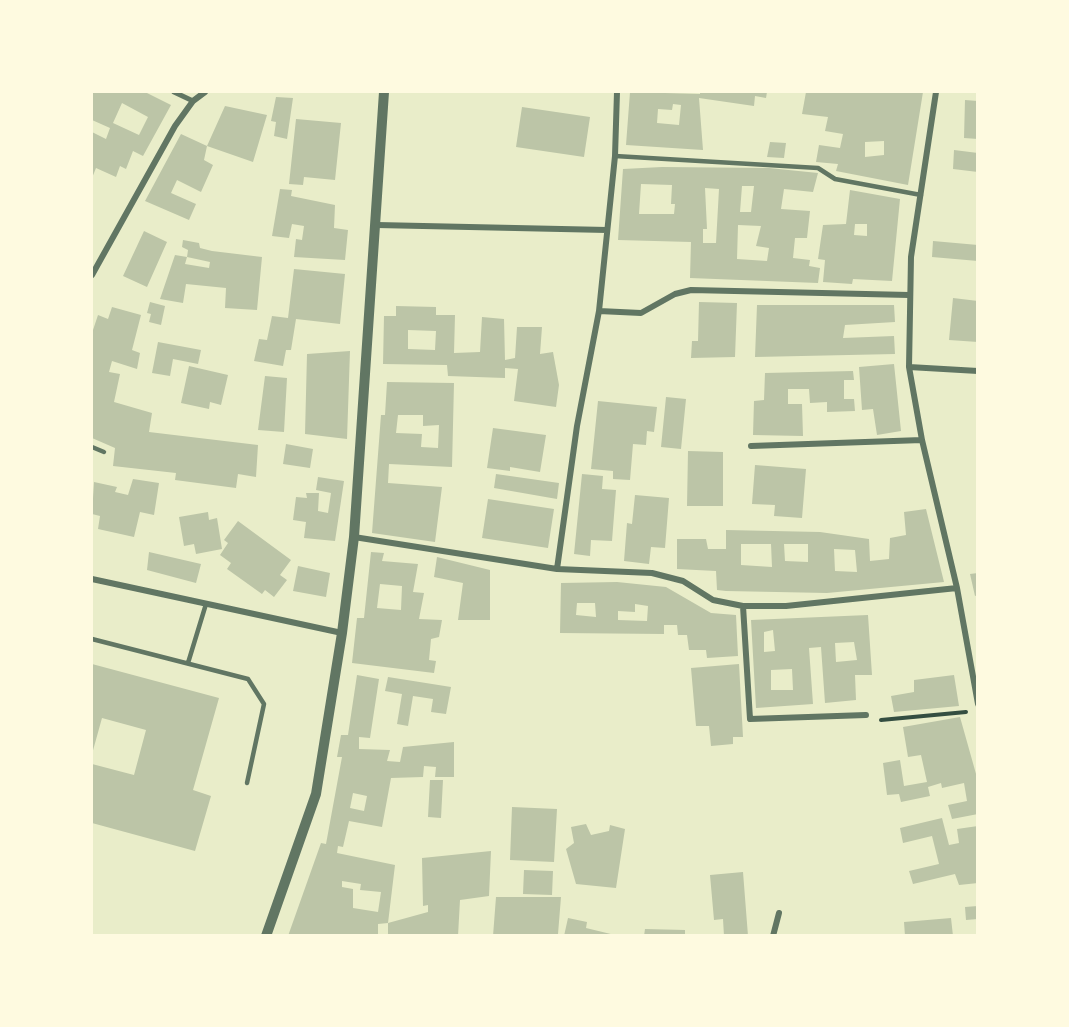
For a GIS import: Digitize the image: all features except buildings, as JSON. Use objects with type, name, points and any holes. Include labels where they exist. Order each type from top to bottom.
[{"type":"street","points":[[174,92],[193,101]]},
{"type":"street","points":[[92,275],[175,126],[193,101],[205,92]]},
{"type":"street","points":[[266,936],[315,794],[342,633],[354,537],[377,225],[384,92]]},
{"type":"street","points":[[556,569],[577,426],[598,311],[615,156],[617,92]]},
{"type":"street","points":[[936,92],[909,295],[909,367],[922,440],[957,588],[978,704]]},
{"type":"street","points":[[377,225],[607,230]]},
{"type":"street","points":[[598,311],[642,313],[675,294],[691,290],[909,295]]},
{"type":"street","points":[[909,367],[978,371]]},
{"type":"street","points":[[751,446],[922,440]]},
{"type":"street","points":[[354,537],[556,569],[652,573],[683,580],[713,600],[743,606],[786,606],[957,588]]},
{"type":"street","points":[[92,579],[342,633]]},
{"type":"street","points":[[743,606],[750,719],[866,714]]},
{"type":"street","points":[[773,936],[780,913]]},
{"type":"lane","points":[[615,156],[818,168],[835,179],[921,195]]},
{"type":"lane","points":[[92,447],[104,452]]},
{"type":"lane","points":[[188,663],[206,604]]},
{"type":"lane","points":[[92,639],[248,679],[264,704],[247,783]]},
{"type":"path","points":[[866,714],[879,720],[969,713]]}]
